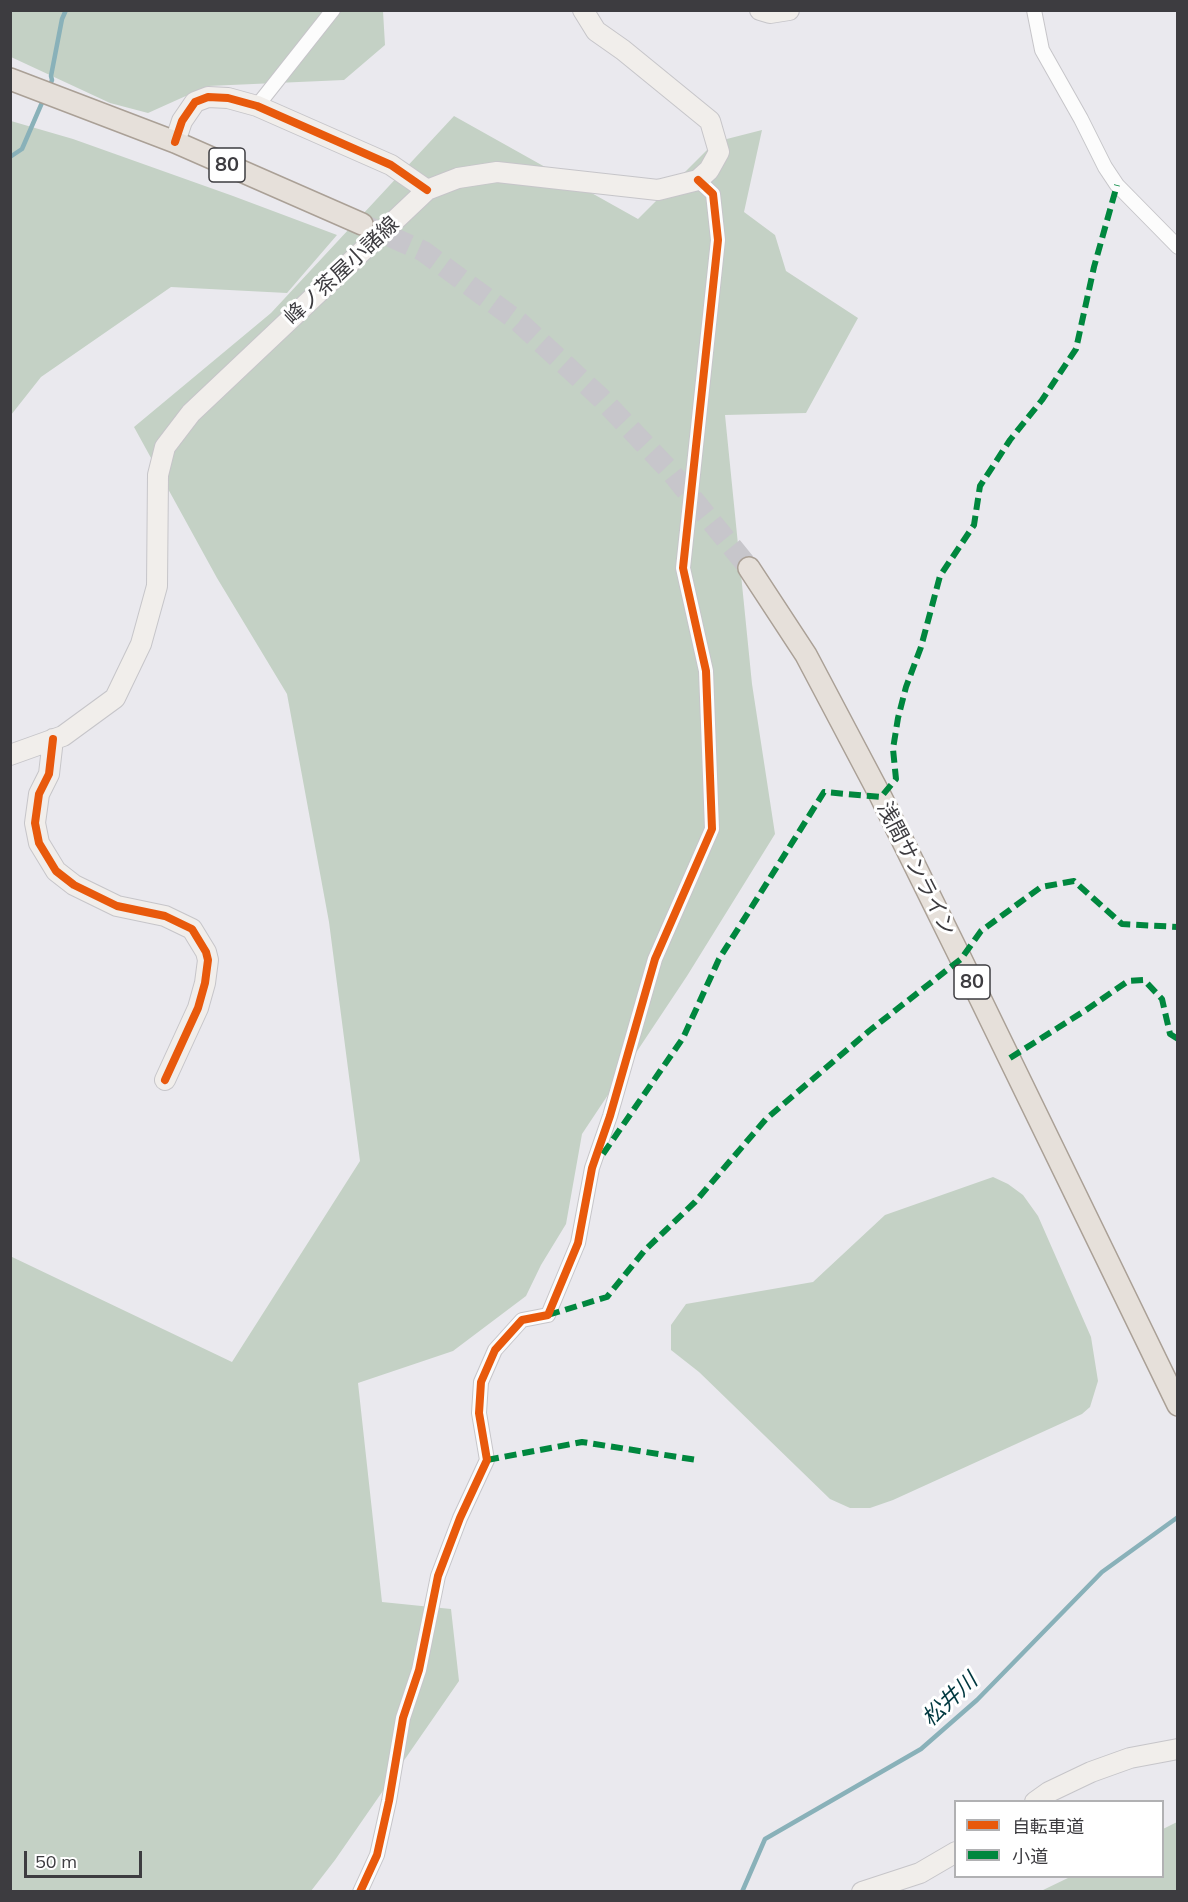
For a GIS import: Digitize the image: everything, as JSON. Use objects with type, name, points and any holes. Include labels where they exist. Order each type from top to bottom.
[{"type":"main road","points":[[584,10],[596,31],[710,121],[719,152],[709,170],[698,180]]},
{"type":"main road","points":[[760,10],[770,13],[789,10]]},
{"type":"main road","name":"80","points":[[10,79],[175,142],[362,224]]},
{"type":"main road","points":[[175,142],[182,121],[195,102],[208,97],[228,98],[257,106],[391,165],[427,190]]},
{"type":"main road","name":"峰ノ茶屋小諸線","points":[[10,755],[63,736],[115,698],[141,644],[157,586],[158,475],[165,447],[191,413],[427,190],[458,178],[497,172],[658,190],[698,180]]},
{"type":"main road","name":"浅間サンライン","points":[[749,568],[806,655],[881,797],[1178,1405]]},
{"type":"main road","points":[[53,739],[49,774],[39,794],[35,823],[39,843],[56,871],[74,885],[117,906],[165,916],[192,929],[206,952],[208,960],[205,983],[198,1008],[165,1080]]},
{"type":"main road","points":[[1038,1800],[1049,1792],[1091,1772],[1130,1758],[1178,1749]]},
{"type":"main road","points":[[862,1892],[920,1873],[954,1853]]},
{"type":"street","points":[[257,106],[333,10]]},
{"type":"street","points":[[1034,10],[1042,50],[1105,167],[1117,185],[1178,247]]},
{"type":"street","points":[[360,1892],[377,1855],[403,1718],[419,1670],[438,1576],[460,1518],[487,1460],[479,1413],[482,1382],[495,1350],[522,1320],[548,1316],[553,1305],[578,1243],[592,1168],[610,1116],[655,959],[712,830],[706,671],[683,568],[718,240],[713,194],[698,180]]},
{"type":"shaded area","points":[[11,11],[383,11],[385,45],[344,80],[208,86],[148,113],[110,103],[11,57]]},
{"type":"shaded area","points":[[454,116],[638,219],[715,142],[762,130],[744,212],[775,235],[786,271],[858,318],[806,413],[725,415],[752,684],[775,834],[687,976],[582,1134],[566,1224],[541,1265],[526,1296],[453,1351],[358,1383],[382,1602],[451,1609],[459,1681],[335,1860],[311,1891],[11,1891],[10,1256],[232,1362],[360,1161],[329,922],[287,694],[217,578],[134,427],[271,313]]},
{"type":"shaded area","points":[[11,121],[73,139],[337,235],[287,293],[171,287],[41,377],[11,415]]},
{"type":"shaded area","points":[[993,1177],[1023,1195],[1038,1216],[1091,1337],[1098,1381],[1090,1407],[1082,1414],[893,1500],[870,1508],[850,1508],[830,1499],[699,1372],[671,1350],[671,1325],[686,1304],[813,1282],[885,1215]]},
{"type":"shaded area","points":[[1177,1822],[1177,1891],[1041,1891],[1068,1878],[1164,1878],[1164,1828]]},
{"type":"waterway","points":[[49,88],[62,19],[66,10]]},
{"type":"waterway","points":[[10,157],[22,149],[44,98]]},
{"type":"waterway","name":"松井川","points":[[742,1892],[765,1839],[921,1749],[977,1700],[1102,1572],[1178,1517]]},
{"type":"tunnel","points":[[362,224],[423,251],[519,322],[601,398],[671,472],[749,568]]},
{"type":"marked path","points":[[603,1154],[683,1038],[719,959],[824,792],[881,797],[896,779],[893,749],[898,718],[906,687],[921,647],[940,576],[974,525],[980,486],[1010,440],[1042,400],[1076,349],[1094,267],[1117,185]]},
{"type":"marked path","points":[[548,1315],[607,1297],[645,1250],[695,1202],[766,1119],[869,1031],[961,959],[981,931],[1041,887],[1074,881],[1122,924],[1178,927]]},
{"type":"marked path","points":[[1010,1058],[1128,981],[1144,980],[1162,999],[1170,1034],[1178,1039]]},
{"type":"marked path","points":[[487,1460],[582,1442],[697,1460]]},
{"type":"cycle path","points":[[175,142],[182,121],[195,102],[208,97],[228,98],[257,106],[391,165],[427,190]]},
{"type":"cycle path","points":[[360,1892],[377,1855],[403,1718],[419,1670],[438,1576],[460,1518],[487,1460],[479,1413],[481,1382],[495,1350],[522,1320],[548,1315],[578,1243],[592,1168],[610,1116],[655,959],[712,829],[706,671],[683,568],[718,240],[713,194],[698,180]]},
{"type":"cycle path","points":[[53,739],[49,774],[39,794],[35,823],[39,843],[56,871],[74,885],[117,906],[165,916],[192,929],[206,952],[208,960],[205,983],[198,1008],[165,1080]]}]
